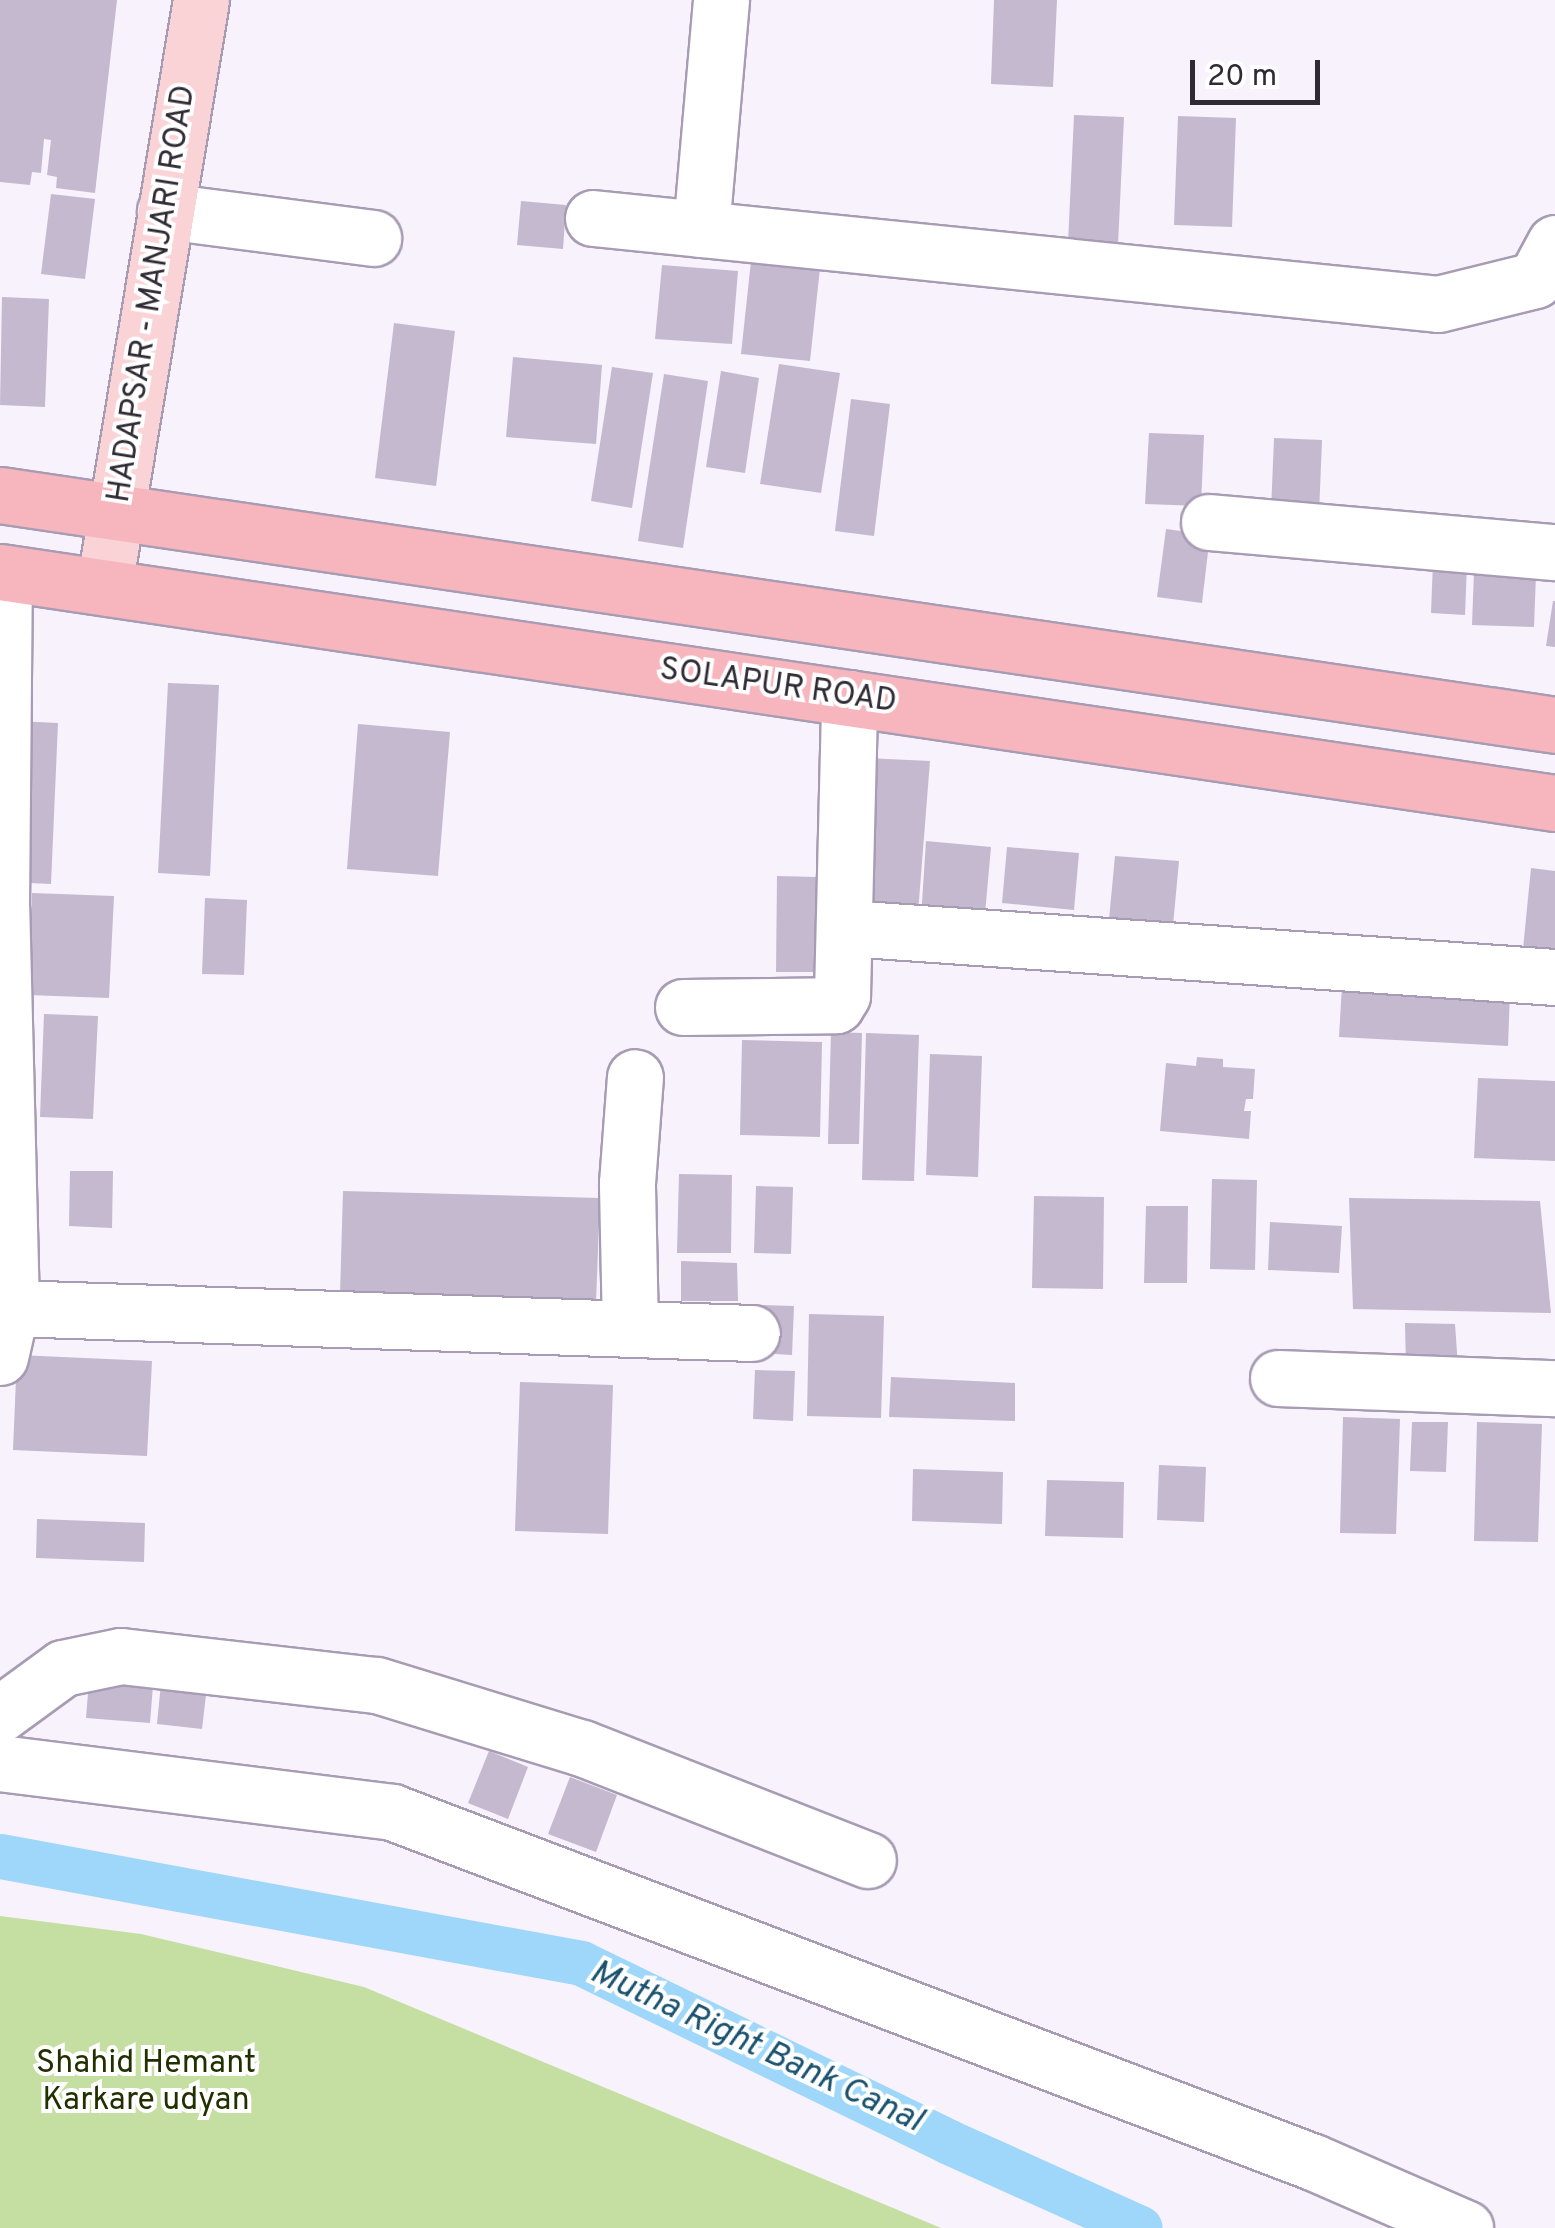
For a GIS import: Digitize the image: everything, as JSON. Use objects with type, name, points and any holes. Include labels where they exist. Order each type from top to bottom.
[{"type":"highway","points":[[0,495],[1555,726]]},
{"type":"highway","name":"SOLAPUR ROAD","points":[[2,572],[1555,803]]},
{"type":"main road","name":"HADAPSAR - MANJARI ROAD","points":[[104,587],[201,0]]},
{"type":"street","points":[[701,229],[721,0]]},
{"type":"street","points":[[165,211],[373,238]]},
{"type":"street","points":[[593,218],[1438,304],[1535,280],[1555,242]]},
{"type":"street","points":[[1209,522],[1555,552]]},
{"type":"street","points":[[2,572],[6,1332],[630,1329],[752,1333]]},
{"type":"street","points":[[682,1008],[836,1005],[842,994],[847,928],[848,698]]},
{"type":"street","points":[[847,928],[1555,977]]},
{"type":"street","points":[[630,1329],[627,1183],[635,1076]]},
{"type":"street","points":[[1278,1378],[1555,1388]]},
{"type":"street","points":[[0,1714],[63,1668],[121,1656],[377,1685],[582,1748],[868,1860]]},
{"type":"street","points":[[0,1763],[392,1812],[1313,2162],[1465,2228]]},
{"type":"green space","name":"Shahid Hemant Karkare udyan","points":[[0,1916],[141,1934],[364,1987],[941,2228],[0,2228]]},
{"type":"building","points":[[0,0],[117,0],[95,193],[56,188],[57,177],[47,175],[51,140],[44,139],[41,173],[32,172],[30,185],[0,182]]},
{"type":"building","points":[[994,0],[1057,0],[1053,87],[991,84]]},
{"type":"building","points":[[1074,115],[1124,117],[1118,245],[1068,243]]},
{"type":"building","points":[[1178,116],[1236,118],[1232,227],[1174,225]]},
{"type":"building","points":[[51,194],[95,199],[85,279],[41,274]]},
{"type":"building","points":[[521,201],[566,205],[563,249],[517,245]]},
{"type":"building","points":[[751,261],[820,268],[810,361],[741,354]]},
{"type":"building","points":[[662,265],[738,271],[732,344],[655,339]]},
{"type":"building","points":[[2,297],[49,299],[45,407],[0,405]]},
{"type":"building","points":[[394,323],[455,331],[436,486],[375,478]]},
{"type":"building","points":[[513,357],[602,365],[596,444],[506,437]]},
{"type":"building","points":[[779,364],[840,373],[821,493],[760,484]]},
{"type":"building","points":[[612,367],[653,373],[632,508],[591,501]]},
{"type":"building","points":[[721,371],[759,378],[745,473],[706,467]]},
{"type":"building","points":[[664,374],[708,381],[683,548],[638,541]]},
{"type":"building","points":[[851,399],[890,404],[874,536],[835,531]]},
{"type":"building","points":[[1149,433],[1204,435],[1201,506],[1145,504]]},
{"type":"building","points":[[1274,438],[1322,440],[1319,514],[1271,512]]},
{"type":"building","points":[[1166,529],[1210,535],[1202,603],[1157,597]]},
{"type":"building","points":[[1433,561],[1467,563],[1465,615],[1431,613]]},
{"type":"building","points":[[1474,571],[1536,574],[1534,627],[1472,625]]},
{"type":"building","points":[[1555,601],[1555,647],[1546,646]]},
{"type":"building","points":[[168,683],[219,685],[210,876],[158,873]]},
{"type":"building","points":[[15,721],[58,723],[51,884],[8,882]]},
{"type":"building","points":[[358,724],[450,732],[438,876],[347,869]]},
{"type":"building","points":[[866,758],[930,761],[918,913],[870,909]]},
{"type":"building","points":[[926,841],[991,847],[984,925],[921,918]]},
{"type":"building","points":[[1007,847],[1079,853],[1074,910],[1002,903]]},
{"type":"building","points":[[1115,856],[1179,861],[1172,936],[1108,930]]},
{"type":"building","points":[[1531,868],[1555,871],[1555,962],[1522,959]]},
{"type":"building","points":[[777,876],[817,877],[815,972],[776,972]]},
{"type":"building","points":[[32,893],[114,896],[109,998],[28,995]]},
{"type":"building","points":[[205,898],[247,900],[244,975],[202,974]]},
{"type":"building","points":[[1342,985],[1510,992],[1508,1046],[1339,1037]]},
{"type":"building","points":[[44,1014],[98,1016],[93,1119],[40,1117]]},
{"type":"building","points":[[831,1032],[862,1033],[859,1144],[828,1144]]},
{"type":"building","points":[[866,1033],[919,1035],[914,1181],[862,1180]]},
{"type":"building","points":[[742,1040],[822,1042],[820,1137],[740,1135]]},
{"type":"building","points":[[930,1054],[982,1056],[978,1177],[926,1175]]},
{"type":"building","points":[[1197,1057],[1223,1059],[1223,1067],[1255,1069],[1253,1099],[1246,1099],[1244,1111],[1251,1111],[1249,1139],[1160,1131],[1166,1063],[1196,1066]]},
{"type":"building","points":[[1478,1078],[1555,1081],[1555,1161],[1474,1158]]},
{"type":"building","points":[[70,1171],[113,1171],[112,1228],[69,1226]]},
{"type":"building","points":[[679,1174],[732,1175],[731,1253],[677,1253]]},
{"type":"building","points":[[1212,1179],[1257,1180],[1255,1270],[1210,1269]]},
{"type":"building","points":[[756,1186],[793,1187],[791,1254],[754,1253]]},
{"type":"building","points":[[343,1191],[600,1198],[596,1303],[340,1295]]},
{"type":"building","points":[[1034,1196],[1104,1197],[1103,1289],[1032,1288]]},
{"type":"building","points":[[1349,1198],[1540,1201],[1551,1313],[1353,1309]]},
{"type":"building","points":[[1146,1206],[1188,1206],[1187,1283],[1144,1283]]},
{"type":"building","points":[[1270,1222],[1342,1226],[1339,1273],[1268,1270]]},
{"type":"building","points":[[681,1261],[737,1263],[738,1301],[681,1301]]},
{"type":"building","points":[[758,1305],[794,1306],[792,1355],[757,1353]]},
{"type":"building","points":[[809,1314],[884,1316],[881,1418],[807,1416]]},
{"type":"building","points":[[1405,1323],[1455,1324],[1458,1367],[1406,1368]]},
{"type":"building","points":[[17,1355],[152,1361],[147,1456],[13,1450]]},
{"type":"building","points":[[755,1370],[795,1371],[793,1421],[753,1419]]},
{"type":"building","points":[[891,1377],[1015,1383],[1015,1421],[889,1417]]},
{"type":"building","points":[[520,1382],[613,1385],[608,1534],[515,1531]]},
{"type":"building","points":[[1343,1417],[1400,1419],[1396,1534],[1340,1533]]},
{"type":"building","points":[[1412,1422],[1448,1422],[1446,1472],[1410,1471]]},
{"type":"building","points":[[1477,1422],[1542,1424],[1538,1542],[1474,1541]]},
{"type":"building","points":[[1159,1465],[1206,1467],[1204,1522],[1157,1520]]},
{"type":"building","points":[[913,1469],[1003,1472],[1002,1524],[912,1521]]},
{"type":"building","points":[[1047,1480],[1124,1482],[1123,1538],[1045,1536]]},
{"type":"building","points":[[37,1519],[145,1523],[144,1562],[36,1558]]},
{"type":"building","points":[[90,1668],[154,1673],[150,1723],[86,1718]]},
{"type":"building","points":[[162,1673],[208,1678],[202,1729],[157,1724]]},
{"type":"building","points":[[489,1751],[528,1767],[508,1819],[468,1803]]},
{"type":"building","points":[[570,1777],[617,1795],[596,1852],[548,1834]]},
{"type":"waterway","name":"Mutha Right Bank Canal","points":[[0,1856],[581,1963],[949,2142],[1140,2228]]}]
